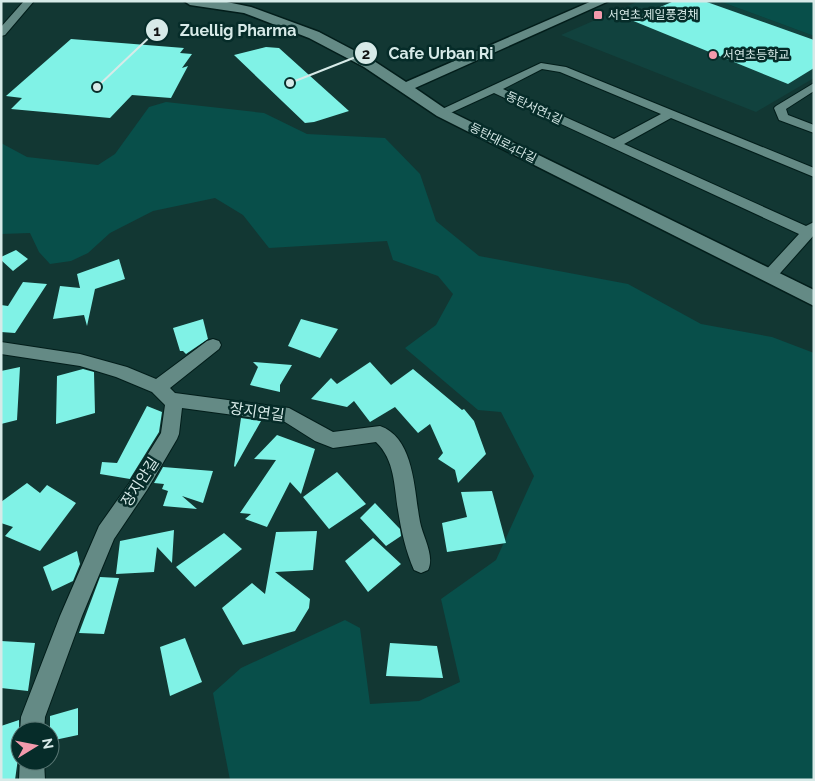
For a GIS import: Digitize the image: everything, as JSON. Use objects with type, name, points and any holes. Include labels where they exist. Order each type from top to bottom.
[{"type":"street","points":[[1,33],[29,1]]},
{"type":"street","name":"동탄대로4다길","points":[[190,1],[248,10],[292,25],[339,47],[442,113],[814,298]]},
{"type":"street","points":[[404,88],[603,1]]},
{"type":"street","name":"동탄서연1길","points":[[494,89],[541,66],[562,69],[814,173]]},
{"type":"street","points":[[814,86],[780,108],[783,117],[814,129]]},
{"type":"street","points":[[442,113],[494,89]]},
{"type":"street","name":"동탄서연1길","points":[[494,89],[614,144],[811,229]]},
{"type":"street","points":[[614,144],[671,113]]},
{"type":"street","points":[[769,276],[811,229]]},
{"type":"street","points":[[1,348],[80,360],[121,372],[164,393],[213,345]]},
{"type":"street","name":"장지연길","points":[[164,393],[289,415],[322,436],[333,440],[380,434],[393,448],[399,461],[404,480],[410,523],[421,563]]},
{"type":"street","name":"장지안길","points":[[33,721],[71,616],[106,533],[140,484],[170,434],[174,403],[164,393]]},
{"type":"shaded area","name":"서연초등학교","points":[[639,1],[719,1],[814,36],[814,78],[756,112],[561,35]]},
{"type":"shaded area","points":[[719,1],[814,1],[814,36]]},
{"type":"shaded area","points":[[166,102],[264,113],[307,134],[385,138],[420,174],[436,221],[479,256],[628,284],[701,324],[772,337],[814,353],[814,780],[230,780],[213,693],[241,668],[345,620],[360,628],[370,704],[419,701],[460,682],[441,599],[496,560],[534,476],[501,412],[478,410],[405,348],[436,325],[453,294],[438,276],[393,260],[387,241],[269,248],[243,215],[215,198],[153,211],[110,233],[88,253],[71,261],[50,264],[39,252],[30,233],[1,234],[1,143],[27,157],[98,165],[115,154],[149,107]]},
{"type":"building","points":[[674,1],[704,1],[814,40],[814,68],[788,84],[631,20]]},
{"type":"building","points":[[71,39],[184,48],[180,53],[192,54],[182,68],[188,66],[171,98],[132,95],[110,118],[11,109],[22,98],[6,96]]},
{"type":"building","points":[[266,47],[279,48],[349,111],[305,123],[234,55]]},
{"type":"building","points":[[16,250],[28,259],[13,271],[1,260],[1,257]]},
{"type":"building","points":[[119,259],[125,279],[95,289],[87,326],[84,315],[53,319],[60,286],[80,288],[77,274]]},
{"type":"building","points":[[23,282],[47,284],[15,333],[1,332],[1,305],[8,306]]},
{"type":"building","points":[[203,319],[208,339],[186,354],[180,351],[173,328]]},
{"type":"building","points":[[301,319],[338,329],[320,358],[288,346]]},
{"type":"building","points":[[253,362],[292,365],[280,385],[280,392],[250,385],[258,367]]},
{"type":"building","points":[[370,362],[391,385],[413,369],[462,410],[464,409],[474,421],[486,454],[458,483],[455,470],[438,459],[443,453],[430,424],[418,433],[395,407],[370,422],[354,401],[347,407],[311,399],[331,378],[337,384]]},
{"type":"building","points":[[20,367],[17,420],[1,424],[1,371]]},
{"type":"building","points":[[83,369],[94,372],[95,413],[56,424],[57,376]]},
{"type":"building","points":[[147,406],[162,412],[159,432],[130,479],[100,474],[102,462],[117,463]]},
{"type":"building","points":[[241,418],[261,421],[235,467],[234,466]]},
{"type":"building","points":[[277,435],[315,449],[301,494],[290,482],[267,527],[245,519],[251,514],[240,513],[276,460],[254,459]]},
{"type":"building","points":[[163,467],[213,471],[203,503],[182,496],[197,509],[163,506],[168,491],[162,489],[164,484],[154,483]]},
{"type":"building","points":[[337,472],[366,504],[329,529],[303,497]]},
{"type":"building","points":[[27,483],[40,493],[47,485],[76,503],[40,551],[5,536],[13,527],[1,523],[1,502]]},
{"type":"building","points":[[492,491],[506,543],[447,552],[442,523],[467,517],[461,492]]},
{"type":"building","points":[[375,503],[400,529],[401,536],[386,546],[360,518]]},
{"type":"building","points":[[174,530],[172,563],[157,547],[154,572],[116,574],[120,541]]},
{"type":"building","points":[[317,531],[313,570],[275,572],[310,599],[309,608],[295,631],[243,645],[222,608],[252,583],[265,594],[276,532]]},
{"type":"building","points":[[224,533],[242,549],[195,587],[176,567]]},
{"type":"building","points":[[373,538],[401,564],[368,592],[345,561]]},
{"type":"building","points":[[77,551],[80,564],[73,581],[52,591],[43,567]]},
{"type":"building","points":[[100,577],[119,578],[104,634],[79,633]]},
{"type":"building","points":[[185,638],[202,682],[170,696],[160,647]]},
{"type":"building","points":[[1,641],[35,643],[28,691],[1,688]]},
{"type":"building","points":[[390,643],[437,646],[443,678],[386,676]]},
{"type":"building","points":[[78,708],[78,735],[60,739],[60,721],[50,721],[50,716]]},
{"type":"building","points":[[10,723],[10,771],[16,771],[15,780],[1,780],[1,726]]},
{"type":"place","name":"서연초.제일풍경채","points":[[598,15]]},
{"type":"place","name":"서연초등학교","points":[[713,55]]},
{"type":"place","name":"Cafe Urban Ri","points":[[290,83]]},
{"type":"place","name":"Zuellig Pharma","points":[[97,87]]}]
